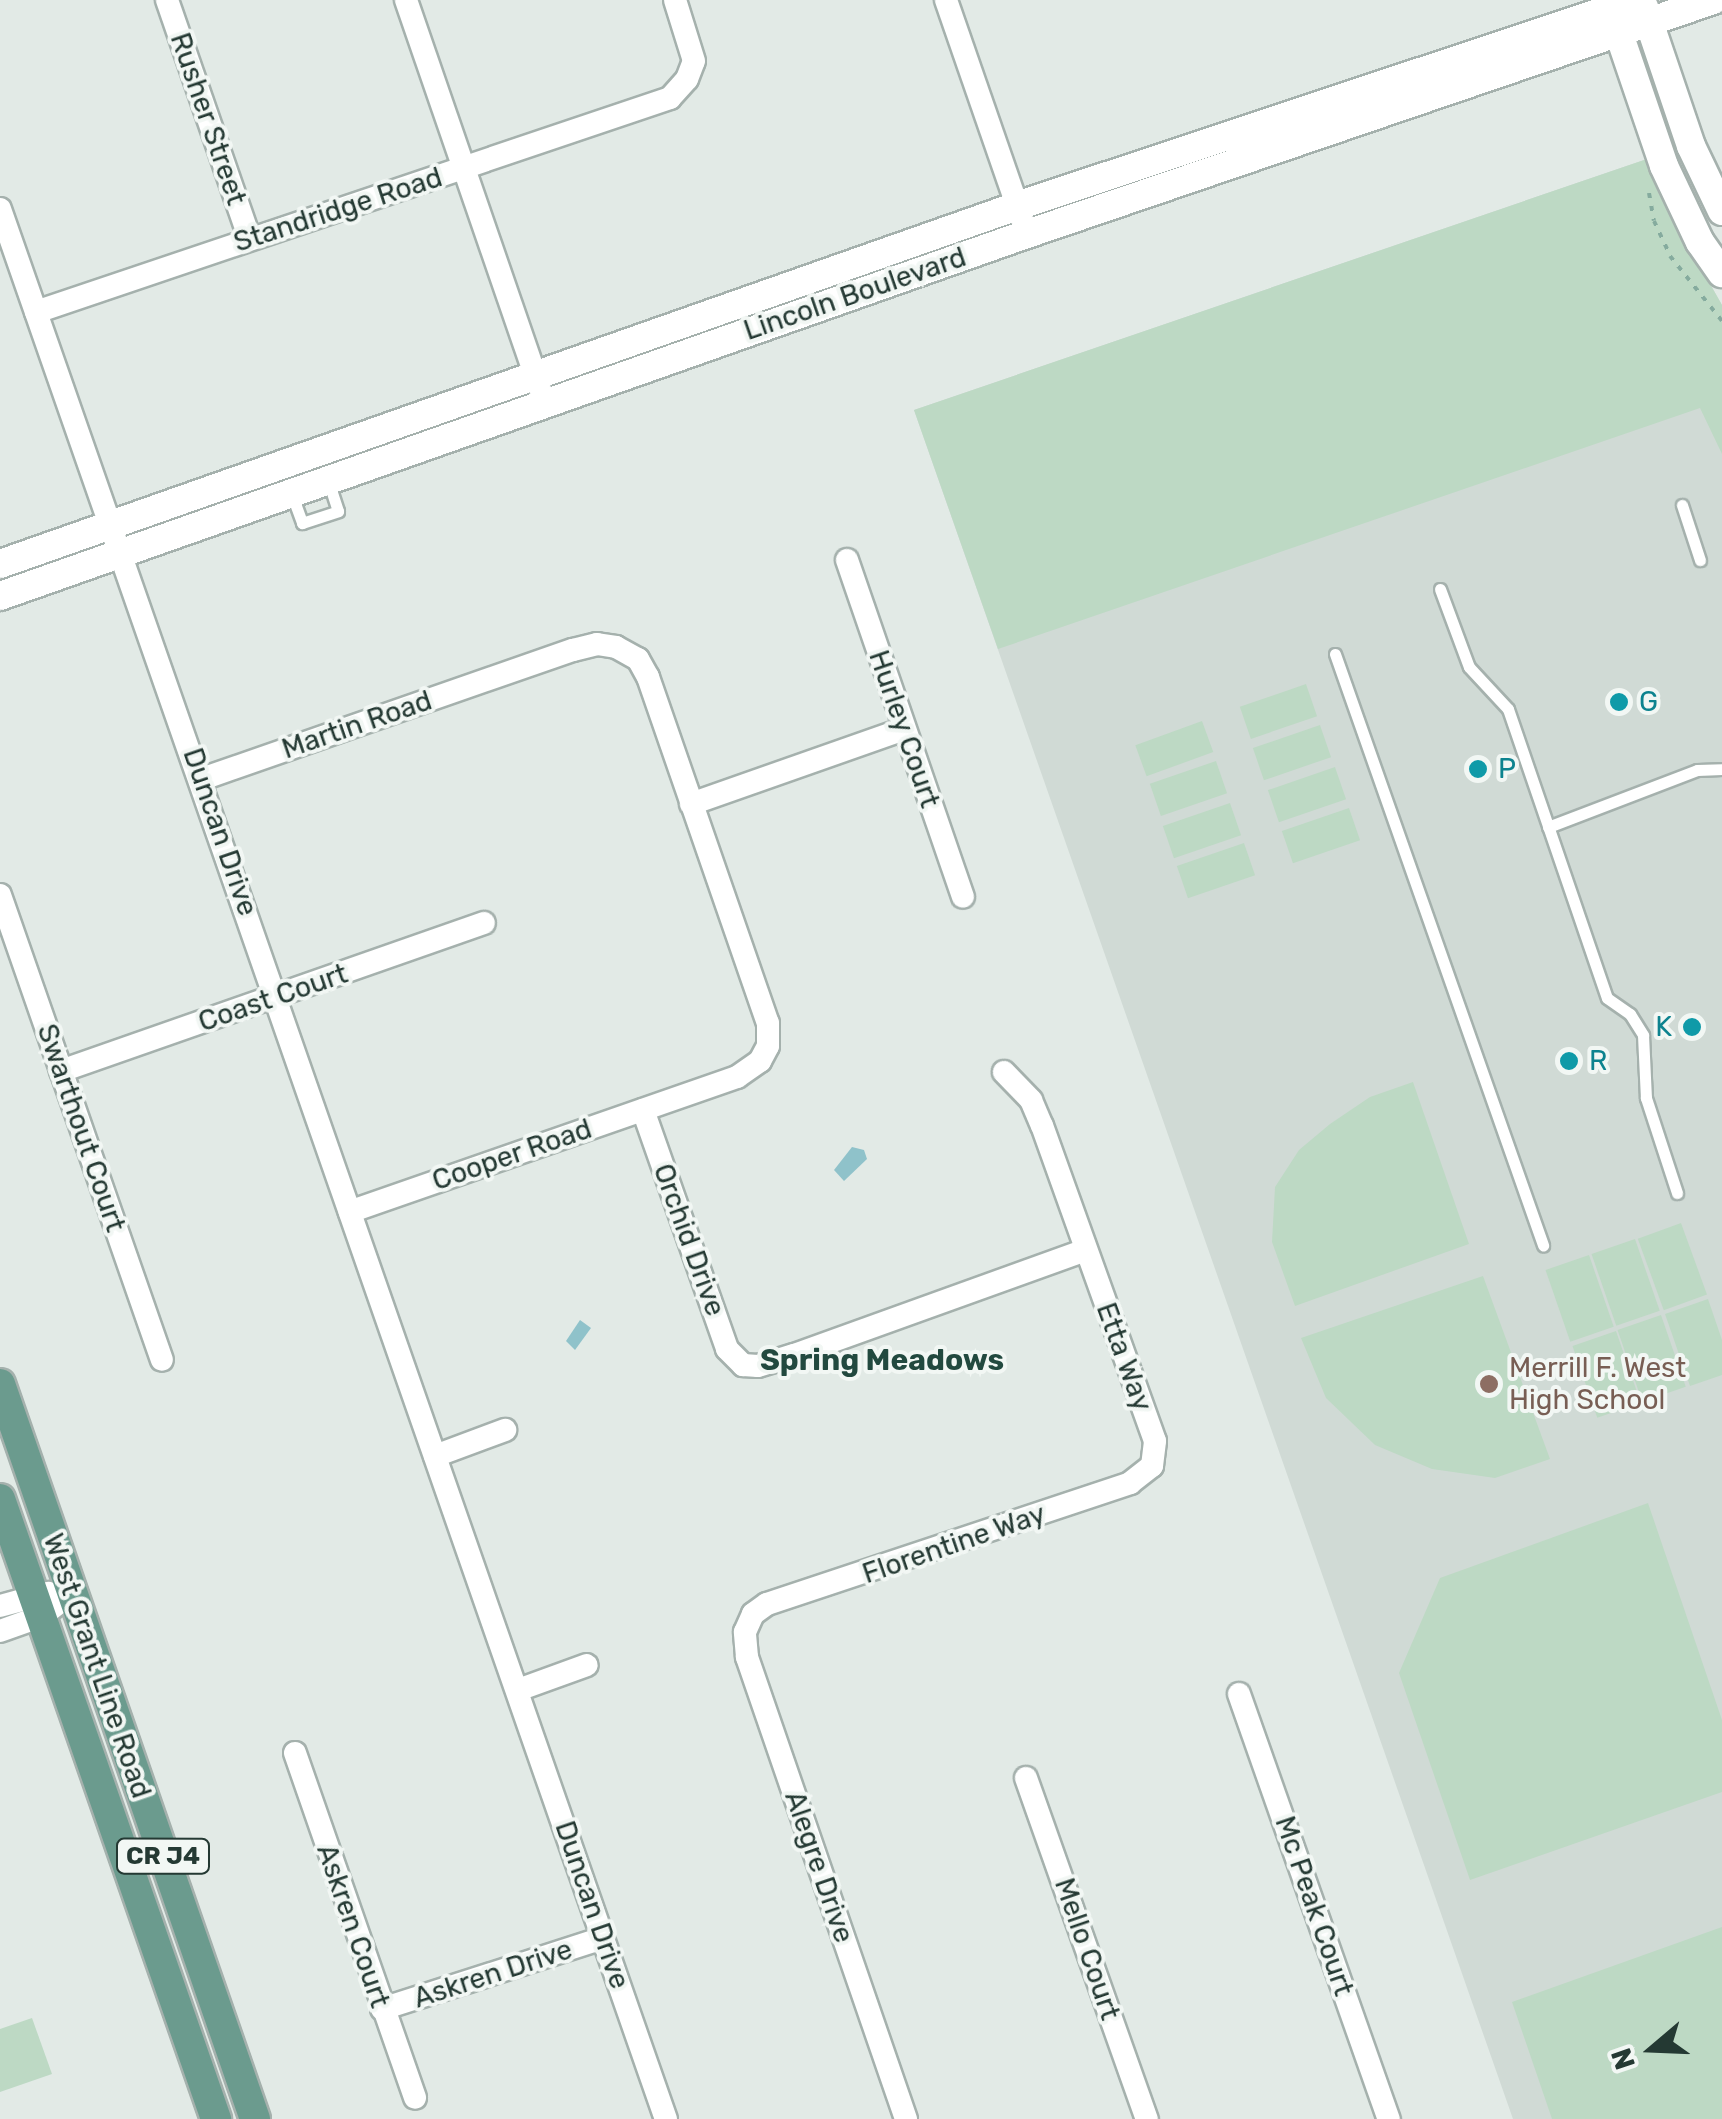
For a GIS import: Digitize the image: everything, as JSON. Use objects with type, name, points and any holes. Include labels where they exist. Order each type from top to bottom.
[{"type":"main road","name":"West Grant Line Road","points":[[0,1384],[255,2119]]},
{"type":"main road","name":"West Grant Line Road","points":[[0,1499],[216,2119]]},
{"type":"street","name":"Rusher Street","points":[[167,0],[249,237]]},
{"type":"street","points":[[406,0],[540,390]]},
{"type":"street","name":"Standridge Road","points":[[36,312],[670,98],[687,79],[694,61],[675,0]]},
{"type":"street","points":[[946,0],[1028,234]]},
{"type":"street","name":"Lincoln Boulevard","points":[[0,564],[291,491],[328,478],[540,390],[1018,206],[1628,11],[1713,0]]},
{"type":"street","points":[[1628,11],[1722,210]]},
{"type":"street","points":[[1628,11],[1664,166],[1700,242],[1722,273]]},
{"type":"street","name":"Lincoln Boulevard","points":[[0,596],[115,537],[540,390],[1028,234],[1628,11]]},
{"type":"street","name":"Duncan Drive","points":[[0,209],[202,779],[666,2119]]},
{"type":"street","name":"Hurley Court","points":[[847,560],[963,897]]},
{"type":"street","name":"Martin Road","points":[[202,779],[597,644],[616,647],[638,660],[691,804]]},
{"type":"street","points":[[691,804],[904,729]]},
{"type":"street","name":"Cooper Road","points":[[350,1212],[736,1077],[760,1060],[768,1046],[768,1024],[691,804]]},
{"type":"street","name":"Swarthout Court","points":[[0,895],[162,1360]]},
{"type":"street","name":"Coast Court","points":[[61,1071],[484,923]]},
{"type":"street","name":"Etta Way","points":[[1004,1072],[1036,1113],[1154,1441],[1152,1466]]},
{"type":"street","name":"Orchid Drive","points":[[642,1110],[727,1349],[742,1364],[758,1366],[794,1355],[1084,1250]]},
{"type":"street","points":[[435,1456],[505,1430]]},
{"type":"street","name":"Florentine Way","points":[[753,1614],[767,1604],[1130,1483],[1152,1466]]},
{"type":"street","points":[[0,1631],[38,1605],[71,1592]]},
{"type":"street","points":[[0,1606],[38,1605]]},
{"type":"street","name":"Alegre Drive","points":[[753,1614],[744,1632],[747,1657],[906,2119]]},
{"type":"street","points":[[518,1690],[587,1665]]},
{"type":"street","name":"Mc Peak Court","points":[[1240,1694],[1390,2119]]},
{"type":"street","name":"Askren Court","points":[[295,1753],[415,2098]]},
{"type":"street","name":"Mello Court","points":[[1026,1778],[1147,2119]]},
{"type":"street","name":"Askren Drive","points":[[382,2009],[603,1938]]},
{"type":"lane","points":[[1682,506],[1700,560]]},
{"type":"lane","points":[[1440,589],[1469,667],[1508,709],[1607,998],[1630,1014],[1644,1035],[1646,1098],[1677,1193]]},
{"type":"lane","points":[[1335,654],[1544,1246]]},
{"type":"lane","points":[[1548,828],[1697,770],[1722,769]]},
{"type":"shaded area","name":"Merrill F. West High School","points":[[1647,159],[1667,208],[1722,305],[1722,2119],[1513,2119],[914,410]]},
{"type":"green space","points":[[1647,159],[1667,208],[1722,305],[1722,454],[1700,408],[998,649],[914,410]]},
{"type":"green space","points":[[1306,684],[1317,716],[1251,739],[1240,707]]},
{"type":"green space","points":[[1202,721],[1213,752],[1147,776],[1135,745]]},
{"type":"green space","points":[[1320,725],[1331,757],[1264,780],[1253,748]]},
{"type":"green space","points":[[1216,761],[1227,793],[1161,816],[1150,784]]},
{"type":"green space","points":[[1335,767],[1346,799],[1279,822],[1268,790]]},
{"type":"green space","points":[[1230,803],[1241,835],[1174,858],[1163,826]]},
{"type":"green space","points":[[1349,808],[1360,840],[1293,863],[1282,831]]},
{"type":"green space","points":[[1244,843],[1255,875],[1188,898],[1177,866]]},
{"type":"green space","points":[[1413,1082],[1469,1244],[1295,1306],[1272,1242],[1275,1187],[1299,1150],[1330,1124],[1370,1097]]},
{"type":"green space","points":[[1681,1223],[1707,1294],[1664,1310],[1638,1239]]},
{"type":"green space","points":[[1635,1239],[1660,1311],[1616,1326],[1592,1254]]},
{"type":"green space","points":[[1589,1255],[1614,1327],[1570,1342],[1546,1270]]},
{"type":"green space","points":[[1483,1276],[1550,1459],[1495,1478],[1432,1469],[1375,1445],[1326,1398],[1301,1338]]},
{"type":"green space","points":[[1708,1299],[1722,1340],[1722,1375],[1690,1386],[1665,1314]]},
{"type":"green space","points":[[1661,1315],[1686,1387],[1642,1402],[1618,1330]]},
{"type":"green space","points":[[1616,1331],[1641,1403],[1597,1418],[1573,1346]]},
{"type":"green space","points":[[1648,1503],[1722,1720],[1722,1792],[1470,1880],[1399,1673],[1440,1578]]},
{"type":"green space","points":[[1722,1927],[1722,2119],[1552,2119],[1512,2002]]},
{"type":"green space","points":[[32,2018],[52,2074],[0,2092],[0,2029]]},
{"type":"water","points":[[852,1147],[864,1150],[867,1159],[844,1181],[834,1170]]},
{"type":"water","points":[[580,1320],[591,1328],[575,1350],[566,1341]]},
{"type":"place","name":"G","points":[[1619,702]]},
{"type":"place","name":"P","points":[[1478,769]]},
{"type":"place","name":"K","points":[[1692,1027]]},
{"type":"place","name":"R","points":[[1569,1061]]},
{"type":"place","name":"Merrill F. West High School","points":[[1489,1384]]},
{"type":"district","name":"Spring Meadows","points":[[882,1360]]}]
